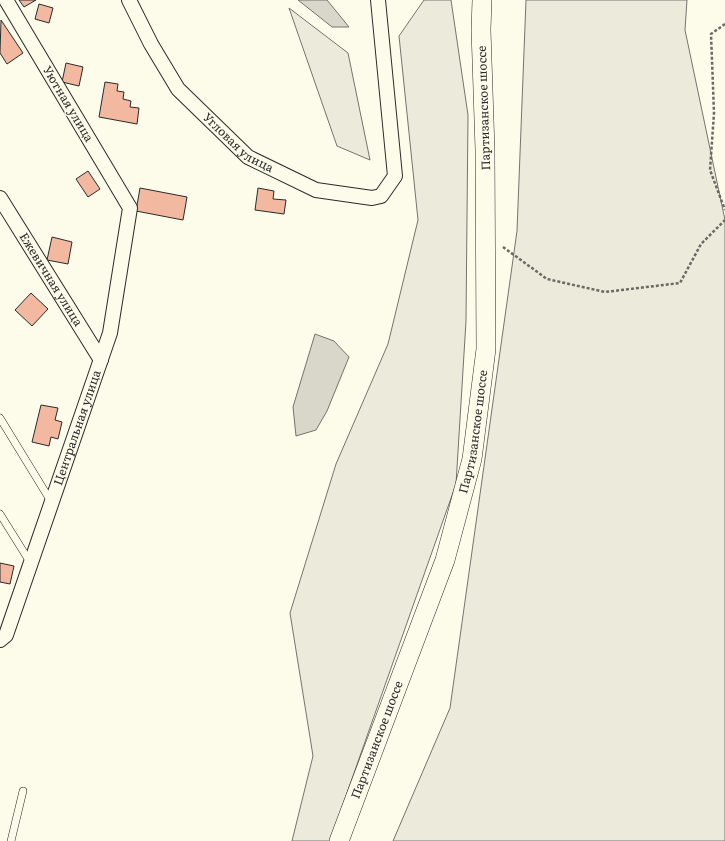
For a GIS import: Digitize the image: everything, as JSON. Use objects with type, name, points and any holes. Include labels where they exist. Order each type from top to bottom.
[{"type":"main road","name":"Партизанское шоссе","points":[[338,841],[445,560],[472,459],[486,349],[486,235],[482,0]]},
{"type":"street","name":"Уютная улица","points":[[6,0],[130,208]]},
{"type":"street","name":"Угловая улица","points":[[129,0],[151,44],[178,89],[248,157],[316,190],[372,198],[381,196],[395,176],[378,0]]},
{"type":"street","name":"Ежевичная улица","points":[[0,198],[101,360]]},
{"type":"street","name":"Центральная улица","points":[[0,640],[6,635],[32,564],[110,333],[130,208]]},
{"type":"lane","points":[[0,418],[52,503]]},
{"type":"lane","points":[[0,514],[32,564]]},
{"type":"lane","points":[[11,841],[23,791]]},
{"type":"path","points":[[725,24],[710,34],[714,113],[710,170],[725,210]]},
{"type":"path","points":[[486,235],[547,279],[604,292],[680,283],[701,244],[725,220]]},
{"type":"shaded area","points":[[298,0],[327,0],[349,27],[332,27]]},
{"type":"shaded area","points":[[424,0],[451,0],[468,115],[466,321],[456,484],[330,841],[292,841],[313,756],[290,613],[336,464],[388,344],[418,220],[399,36]]},
{"type":"shaded area","points":[[526,0],[687,0],[685,30],[725,220],[725,841],[393,841],[450,708],[517,231]]},
{"type":"shaded area","points":[[289,8],[348,53],[370,160],[337,146]]},
{"type":"shaded area","points":[[315,334],[334,341],[349,357],[327,411],[316,430],[296,436],[293,407]]},
{"type":"building","points":[[19,0],[36,0],[24,7]]},
{"type":"building","points":[[39,4],[53,8],[49,23],[35,19]]},
{"type":"building","points":[[1,20],[23,53],[7,64],[0,53]]},
{"type":"building","points":[[66,63],[83,67],[79,86],[62,82]]},
{"type":"building","points":[[105,82],[118,84],[117,91],[124,92],[123,99],[131,101],[130,107],[139,108],[137,124],[99,117]]},
{"type":"building","points":[[88,171],[100,189],[88,197],[76,179]]},
{"type":"building","points":[[140,188],[187,197],[183,220],[136,211]]},
{"type":"building","points":[[258,188],[274,191],[273,199],[286,200],[284,214],[255,210]]},
{"type":"building","points":[[52,237],[72,242],[68,264],[47,260]]},
{"type":"building","points":[[31,293],[48,309],[32,326],[15,310]]},
{"type":"building","points":[[41,405],[58,408],[55,420],[62,422],[58,439],[51,437],[49,446],[32,442]]},
{"type":"building","points":[[0,563],[14,566],[10,584],[0,582]]}]
